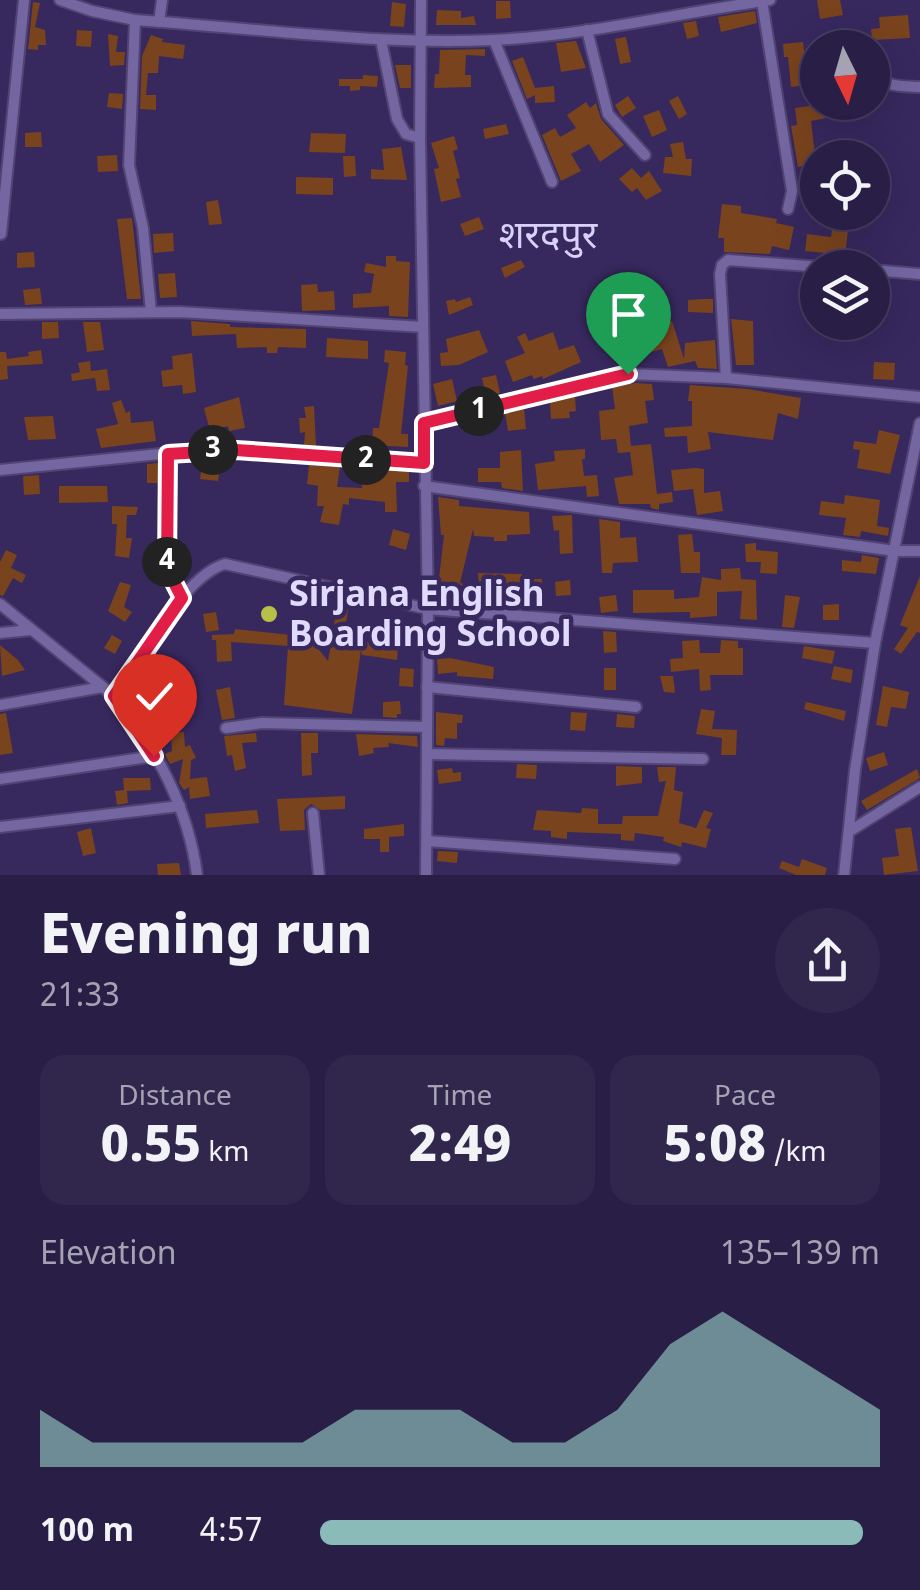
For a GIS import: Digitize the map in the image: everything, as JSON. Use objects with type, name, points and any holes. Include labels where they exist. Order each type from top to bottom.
[{"type":"street","points":[[1,234],[24,0]]},
{"type":"street","points":[[60,0],[136,20],[381,40],[494,40],[587,30],[770,0]]},
{"type":"street","points":[[159,22],[162,0]]},
{"type":"street","points":[[422,0],[420,138],[428,610],[426,875]]},
{"type":"street","points":[[762,1],[792,191],[788,209]]},
{"type":"street","points":[[136,20],[129,165],[143,228],[151,312]]},
{"type":"street","points":[[587,30],[608,114],[646,156]]},
{"type":"street","points":[[381,40],[397,118],[406,134],[420,138]]},
{"type":"street","points":[[494,40],[552,182]]},
{"type":"street","points":[[890,84],[920,87]]},
{"type":"street","points":[[726,378],[722,265],[728,260],[800,265]]},
{"type":"street","points":[[890,272],[920,274]]},
{"type":"street","points":[[0,314],[151,312],[423,327]]},
{"type":"street","points":[[620,334],[628,374]]},
{"type":"street","points":[[424,423],[628,374],[726,378],[920,397]]},
{"type":"street","points":[[844,875],[855,770],[875,643],[920,423]]},
{"type":"street","points":[[0,470],[236,450],[424,463]]},
{"type":"street","points":[[168,454],[167,569],[182,598]]},
{"type":"street","points":[[424,486],[895,551],[920,551]]},
{"type":"street","points":[[114,696],[182,598],[216,566],[226,564],[428,610],[875,643]]},
{"type":"street","points":[[0,604],[114,696],[154,756],[180,806],[193,843],[196,875]]},
{"type":"street","points":[[0,633],[31,630]]},
{"type":"street","points":[[427,687],[636,706]]},
{"type":"street","points":[[0,705],[103,688]]},
{"type":"street","points":[[226,728],[262,723],[427,727]]},
{"type":"street","points":[[427,754],[703,759]]},
{"type":"street","points":[[0,779],[154,756]]},
{"type":"street","points":[[850,831],[920,788]]},
{"type":"street","points":[[0,827],[180,806]]},
{"type":"street","points":[[313,813],[319,875]]},
{"type":"street","points":[[426,841],[675,860]]},
{"type":"building","points":[[817,0],[840,0],[843,15],[820,19]]},
{"type":"building","points":[[496,1],[510,1],[511,18],[496,19]]},
{"type":"building","points":[[33,2],[40,3],[35,27],[45,30],[46,45],[38,45],[38,50],[28,49]]},
{"type":"building","points":[[392,2],[406,4],[404,27],[390,26]]},
{"type":"building","points":[[437,10],[461,11],[461,18],[474,16],[476,25],[436,25]]},
{"type":"building","points":[[755,11],[757,23],[721,32],[718,17]]},
{"type":"building","points":[[908,15],[910,38],[890,39],[890,30],[871,30],[880,28],[879,17]]},
{"type":"building","points":[[696,21],[699,36],[687,39],[683,23]]},
{"type":"building","points":[[77,30],[92,31],[91,47],[76,46]]},
{"type":"building","points":[[108,34],[118,36],[116,52],[125,52],[124,65],[110,66]]},
{"type":"building","points":[[151,35],[163,39],[162,42],[185,45],[183,59],[159,56],[158,73],[148,73],[146,95],[156,95],[156,110],[140,109],[142,56]]},
{"type":"building","points":[[626,37],[631,62],[620,64],[615,39]]},
{"type":"building","points":[[576,41],[586,68],[561,72],[556,43]]},
{"type":"building","points":[[800,42],[800,86],[791,87],[783,44]]},
{"type":"building","points":[[485,49],[485,56],[466,55],[465,75],[471,75],[471,87],[434,88],[440,50]]},
{"type":"building","points":[[523,57],[535,88],[554,86],[555,102],[535,103],[535,95],[527,99],[512,61]]},
{"type":"building","points":[[395,65],[411,65],[411,88],[400,88]]},
{"type":"building","points":[[363,75],[378,76],[377,87],[360,86],[360,90],[350,91],[350,86],[339,86],[339,79],[363,79]]},
{"type":"building","points":[[109,93],[123,94],[122,109],[107,107]]},
{"type":"building","points":[[628,96],[636,108],[622,117],[615,105]]},
{"type":"building","points":[[678,96],[687,114],[679,119],[669,101]]},
{"type":"building","points":[[586,102],[590,108],[596,103],[601,119],[624,145],[600,162],[589,144],[571,154],[581,171],[561,181],[542,135],[555,128],[560,137],[576,128],[567,115]]},
{"type":"building","points":[[800,107],[800,120],[816,120],[811,121],[813,140],[800,140],[798,167],[791,126],[797,125],[795,108]]},
{"type":"building","points":[[659,110],[667,130],[652,137],[643,116]]},
{"type":"building","points":[[506,124],[509,134],[485,139],[483,129]]},
{"type":"building","points":[[41,132],[42,147],[25,147],[25,133]]},
{"type":"building","points":[[311,133],[346,134],[345,153],[309,152]]},
{"type":"building","points":[[454,136],[461,197],[441,202],[434,169],[439,168],[431,143]]},
{"type":"building","points":[[683,142],[686,159],[692,159],[691,176],[663,173],[665,157],[673,157],[670,144]]},
{"type":"building","points":[[401,147],[407,180],[371,179],[371,169],[384,170],[382,149]]},
{"type":"building","points":[[117,155],[118,171],[98,172],[97,156]]},
{"type":"building","points":[[343,156],[355,156],[356,176],[344,177]]},
{"type":"building","points":[[632,168],[641,178],[649,171],[662,191],[646,200],[637,188],[632,192],[619,179]]},
{"type":"building","points":[[296,177],[333,178],[333,195],[296,194]]},
{"type":"building","points":[[218,200],[222,224],[209,225],[206,202]]},
{"type":"building","points":[[722,204],[741,206],[741,213],[777,219],[776,223],[794,227],[789,250],[772,246],[770,254],[724,252],[724,238],[718,238]]},
{"type":"building","points":[[479,217],[484,229],[465,236],[460,224]]},
{"type":"building","points":[[132,218],[141,299],[127,299],[117,219]]},
{"type":"building","points":[[832,230],[848,231],[846,250],[805,250],[807,234],[831,237]]},
{"type":"building","points":[[173,233],[174,251],[154,253],[153,234]]},
{"type":"building","points":[[34,252],[35,267],[17,268],[17,253]]},
{"type":"building","points":[[386,256],[410,262],[408,317],[389,316],[389,306],[353,308],[353,294],[371,293],[374,274],[364,272],[366,263],[386,267]]},
{"type":"building","points":[[521,260],[525,267],[505,278],[501,268]]},
{"type":"building","points":[[175,273],[177,297],[160,298],[158,274]]},
{"type":"building","points":[[317,284],[318,292],[334,291],[335,310],[302,311],[301,285]]},
{"type":"building","points":[[40,288],[42,304],[25,305],[23,290]]},
{"type":"building","points":[[626,294],[637,336],[657,331],[655,326],[672,321],[684,359],[685,343],[715,340],[717,369],[698,368],[695,361],[668,367],[662,349],[634,357],[616,297]]},
{"type":"building","points":[[470,297],[473,305],[449,315],[446,301]]},
{"type":"building","points":[[713,299],[713,313],[688,312],[688,300]]},
{"type":"building","points":[[731,319],[753,321],[754,365],[736,365]]},
{"type":"building","points":[[191,321],[230,327],[306,329],[306,348],[278,347],[277,353],[267,353],[267,347],[237,348],[236,334],[192,336]]},
{"type":"building","points":[[42,322],[58,322],[59,338],[42,339]]},
{"type":"building","points":[[83,322],[100,322],[104,350],[87,352]]},
{"type":"building","points":[[479,330],[488,352],[459,365],[441,366],[440,353],[448,352],[446,339]]},
{"type":"building","points":[[553,332],[559,350],[574,345],[581,362],[543,379],[534,379],[532,375],[513,382],[505,361],[525,353],[517,337],[525,333],[529,341]]},
{"type":"building","points":[[327,338],[368,341],[368,359],[326,357]]},
{"type":"building","points":[[41,350],[43,364],[7,366],[8,379],[0,380],[0,352],[6,352],[7,359]]},
{"type":"building","points":[[385,350],[406,352],[401,434],[408,434],[408,447],[372,445],[373,428],[379,428],[389,363],[384,362]]},
{"type":"building","points":[[192,353],[196,392],[183,394],[182,385],[163,387],[161,371],[173,369],[172,356]]},
{"type":"building","points":[[90,361],[91,371],[107,369],[110,390],[97,391],[95,378],[72,381],[71,374],[80,372],[78,363]]},
{"type":"building","points":[[874,362],[895,363],[894,380],[873,379]]},
{"type":"building","points":[[496,375],[500,393],[486,397],[482,378]]},
{"type":"building","points":[[452,379],[457,401],[438,406],[433,384]]},
{"type":"building","points":[[652,384],[654,400],[645,401],[648,423],[629,426],[631,446],[651,444],[657,494],[672,492],[673,502],[659,504],[659,510],[650,504],[619,504],[614,478],[633,475],[630,452],[618,453],[616,439],[601,440],[599,411],[615,409],[612,387]]},
{"type":"building","points":[[690,385],[801,398],[798,419],[778,413],[773,440],[708,432],[711,449],[688,453],[687,436],[665,437],[664,428],[692,426]]},
{"type":"building","points":[[575,396],[576,411],[569,412],[570,418],[551,419],[550,402]]},
{"type":"building","points":[[239,397],[245,428],[229,431],[228,426],[210,431],[204,408]]},
{"type":"building","points":[[121,400],[126,413],[130,411],[131,423],[153,421],[156,441],[101,448],[96,429],[118,424],[112,403]]},
{"type":"building","points":[[314,406],[316,446],[304,445],[305,432],[300,433],[299,418],[306,418],[304,407]]},
{"type":"building","points":[[524,408],[526,429],[508,431],[505,413]]},
{"type":"building","points":[[53,416],[56,439],[28,440],[24,417]]},
{"type":"building","points":[[879,430],[900,435],[890,474],[857,468],[860,450],[853,449],[854,441],[876,444]]},
{"type":"building","points":[[585,449],[584,476],[597,475],[599,496],[587,497],[586,486],[538,490],[535,464],[555,461],[554,451]]},
{"type":"building","points":[[521,450],[523,491],[502,488],[501,482],[478,482],[478,468],[500,468],[500,452]]},
{"type":"building","points":[[203,459],[221,461],[218,481],[200,479]]},
{"type":"building","points":[[158,463],[158,483],[147,483],[147,464]]},
{"type":"building","points":[[309,465],[340,467],[337,487],[362,488],[364,468],[409,471],[409,482],[396,482],[397,512],[385,512],[385,502],[349,498],[349,505],[343,504],[339,525],[320,522],[324,506],[317,506],[318,486],[307,484]]},
{"type":"building","points":[[704,469],[704,493],[720,491],[723,511],[697,515],[693,489],[674,491],[671,470]]},
{"type":"building","points":[[39,475],[40,494],[24,495],[23,476]]},
{"type":"building","points":[[59,486],[107,486],[108,502],[59,503]]},
{"type":"building","points":[[845,495],[880,500],[877,526],[889,528],[888,536],[861,531],[860,537],[843,535],[846,518],[819,515],[821,501],[844,504]]},
{"type":"building","points":[[438,497],[459,500],[459,506],[529,512],[530,534],[507,535],[507,541],[474,536],[473,529],[460,583],[479,587],[478,573],[522,574],[522,579],[542,579],[541,601],[505,598],[505,589],[464,593],[447,590],[445,598],[437,596],[444,535]]},
{"type":"building","points":[[112,506],[138,507],[136,515],[127,515],[126,538],[132,538],[129,558],[115,556],[117,524],[112,524]]},
{"type":"building","points":[[572,515],[573,553],[560,554],[559,530],[554,531],[552,516]]},
{"type":"building","points":[[599,519],[620,522],[620,538],[636,537],[638,562],[613,563],[612,573],[602,573]]},
{"type":"building","points":[[393,529],[410,534],[406,550],[389,545]]},
{"type":"building","points":[[692,534],[694,552],[700,552],[700,573],[681,573],[678,535]]},
{"type":"building","points":[[756,543],[756,550],[778,552],[777,574],[760,573],[761,562],[746,562],[745,544]]},
{"type":"building","points":[[6,550],[17,555],[11,568],[26,575],[22,583],[13,578],[3,596],[0,562]]},
{"type":"building","points":[[862,555],[879,558],[876,574],[842,571],[842,560],[861,562]]},
{"type":"building","points":[[740,568],[741,579],[756,580],[757,620],[740,619],[742,591],[717,592],[717,616],[690,618],[690,612],[633,613],[633,590],[674,590],[674,599],[699,597],[702,577],[721,580],[721,569]]},
{"type":"building","points":[[920,576],[920,633],[901,654],[894,649],[908,628],[900,625]]},
{"type":"building","points":[[570,580],[571,595],[556,596],[555,582]]},
{"type":"building","points":[[120,582],[131,585],[124,607],[132,612],[125,622],[108,611]]},
{"type":"building","points":[[616,595],[618,611],[601,613],[599,597]]},
{"type":"building","points":[[785,595],[800,597],[794,628],[782,627]]},
{"type":"building","points":[[338,600],[349,602],[344,639],[398,646],[397,660],[362,655],[361,650],[352,714],[284,705],[288,646],[231,642],[232,661],[217,662],[216,640],[212,640],[212,635],[234,634],[235,629],[312,641],[328,661]]},
{"type":"building","points":[[839,604],[839,620],[823,620],[823,605]]},
{"type":"building","points":[[216,612],[219,630],[206,632],[203,614]]},
{"type":"building","points":[[603,631],[616,632],[617,652],[604,653]]},
{"type":"building","points":[[112,635],[122,641],[115,654],[104,648]]},
{"type":"building","points":[[699,640],[700,653],[720,653],[721,640],[738,641],[738,648],[743,648],[743,675],[710,675],[711,690],[700,691],[699,669],[671,672],[670,659],[683,658],[682,641]]},
{"type":"building","points":[[0,645],[18,660],[25,670],[2,676]]},
{"type":"building","points":[[804,646],[835,651],[832,664],[802,658]]},
{"type":"building","points":[[437,659],[494,667],[493,679],[457,676],[457,672],[438,674]]},
{"type":"building","points":[[834,666],[853,670],[851,683],[831,679]]},
{"type":"building","points":[[400,668],[414,669],[413,687],[399,686]]},
{"type":"building","points":[[604,668],[616,668],[616,690],[604,690]]},
{"type":"building","points":[[660,676],[673,676],[675,693],[664,692]]},
{"type":"building","points":[[883,686],[909,692],[906,709],[891,707],[887,727],[876,725]]},
{"type":"building","points":[[141,687],[157,705],[148,712],[133,694]]},
{"type":"building","points":[[230,687],[235,718],[222,720],[216,690]]},
{"type":"building","points":[[400,701],[401,714],[397,718],[383,717],[383,702]]},
{"type":"building","points":[[806,702],[846,711],[844,721],[804,709]]},
{"type":"building","points":[[701,709],[715,711],[712,729],[737,730],[736,755],[721,755],[722,738],[696,734]]},
{"type":"building","points":[[436,712],[463,715],[462,723],[457,723],[457,739],[445,738],[444,746],[436,745]]},
{"type":"building","points":[[571,712],[587,713],[585,731],[570,730]]},
{"type":"building","points":[[6,713],[13,753],[0,755],[0,714]]},
{"type":"building","points":[[617,714],[635,716],[634,728],[616,727]]},
{"type":"building","points":[[184,732],[185,747],[190,745],[196,758],[191,760],[190,779],[207,777],[210,796],[190,799],[189,787],[184,790],[179,783],[183,759],[170,764],[165,754],[172,751],[171,733]]},
{"type":"building","points":[[256,733],[257,742],[242,743],[246,768],[235,771],[232,755],[227,756],[224,736]]},
{"type":"building","points":[[301,733],[318,733],[318,753],[311,753],[312,775],[302,776]]},
{"type":"building","points":[[356,734],[417,736],[418,747],[388,743],[389,747],[373,748],[374,753],[359,756]]},
{"type":"building","points":[[884,752],[888,765],[870,771],[866,758]]},
{"type":"building","points":[[517,764],[537,765],[536,779],[516,778]]},
{"type":"building","points":[[616,766],[642,767],[642,783],[616,786]]},
{"type":"building","points":[[657,767],[676,767],[674,790],[683,792],[679,823],[696,828],[704,810],[713,813],[706,828],[711,829],[706,848],[682,842],[681,847],[663,841],[664,837],[635,833],[634,841],[621,840],[621,834],[567,832],[567,839],[551,837],[551,831],[533,830],[537,810],[581,813],[582,808],[598,809],[598,824],[622,824],[623,816],[658,816],[666,781],[659,782]]},
{"type":"building","points":[[452,768],[453,773],[461,772],[461,781],[439,784],[437,770]]},
{"type":"building","points":[[917,769],[920,778],[867,810],[861,801]]},
{"type":"building","points":[[123,778],[150,778],[151,790],[127,791],[128,803],[117,805],[115,791],[124,790]]},
{"type":"building","points":[[345,796],[345,809],[321,810],[311,804],[304,810],[305,830],[280,831],[277,799]]},
{"type":"building","points":[[257,810],[259,823],[206,828],[205,814]]},
{"type":"building","points":[[404,824],[404,836],[389,837],[389,852],[380,852],[380,839],[364,839],[364,829]]},
{"type":"building","points":[[911,827],[918,871],[884,875],[882,858],[899,856],[895,829]]},
{"type":"building","points":[[91,828],[96,853],[83,856],[77,832]]},
{"type":"building","points":[[438,851],[458,852],[457,863],[437,861]]},
{"type":"building","points":[[802,859],[827,868],[825,875],[796,875],[779,868],[782,861],[799,867]]},
{"type":"building","points":[[179,863],[181,875],[158,875],[157,864]]},
{"type":"place","name":"Sirjana English Boarding School","points":[[269,614]]},
{"type":"district","name":"शरदपुर","points":[[548,235]]},
{"type":"route","points":[[154,756],[114,696],[182,598],[167,569],[168,454],[236,450],[424,463],[424,423],[628,374]]}]
